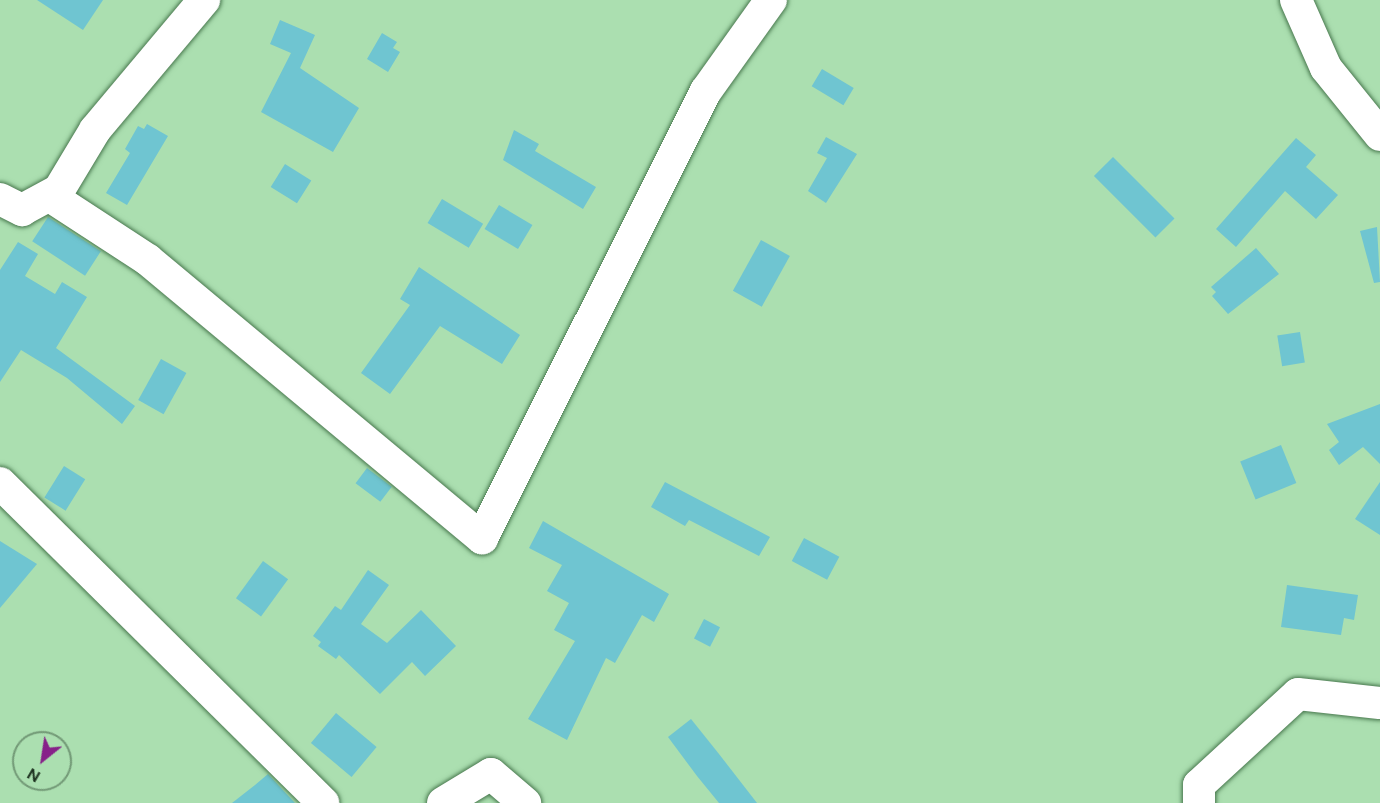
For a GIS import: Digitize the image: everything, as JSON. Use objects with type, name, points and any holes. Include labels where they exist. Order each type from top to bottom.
[{"type":"street","points":[[0,199],[22,210],[50,196],[81,162],[95,130],[204,0]]},
{"type":"street","points":[[50,196],[148,260],[482,538],[706,91],[771,0]]},
{"type":"street","points":[[1296,0],[1326,68],[1380,135]]},
{"type":"street","points":[[0,483],[324,803]]},
{"type":"street","points":[[1199,803],[1199,785],[1298,694],[1380,703]]},
{"type":"street","points":[[443,803],[491,774],[525,803]]},
{"type":"building","points":[[37,0],[103,0],[83,30]]},
{"type":"building","points":[[280,20],[315,35],[300,68],[359,108],[333,152],[261,112],[291,53],[270,44]]},
{"type":"building","points":[[382,33],[397,42],[393,48],[400,52],[388,72],[367,59]]},
{"type":"building","points":[[822,69],[854,88],[843,105],[812,86]]},
{"type":"building","points":[[147,124],[168,136],[127,205],[106,193],[130,153],[125,149],[138,126],[144,129]]},
{"type":"building","points":[[514,130],[539,144],[535,151],[596,187],[583,209],[503,160]]},
{"type":"building","points":[[826,137],[857,154],[826,203],[808,191],[827,158],[817,153]]},
{"type":"building","points":[[1296,138],[1316,155],[1306,167],[1338,195],[1316,219],[1285,191],[1236,247],[1216,229]]},
{"type":"building","points":[[1113,157],[1175,219],[1155,238],[1094,176]]},
{"type":"building","points":[[285,164],[311,180],[297,203],[271,187]]},
{"type":"building","points":[[442,199],[483,224],[469,248],[428,223]]},
{"type":"building","points":[[499,205],[532,225],[518,249],[485,229]]},
{"type":"building","points":[[48,217],[101,251],[85,276],[32,241]]},
{"type":"building","points":[[1377,227],[1380,282],[1374,283],[1360,231]]},
{"type":"building","points":[[761,240],[790,256],[762,307],[733,291]]},
{"type":"building","points":[[18,242],[38,254],[25,276],[55,294],[62,282],[87,297],[56,348],[135,406],[122,424],[67,378],[21,350],[0,382],[0,270]]},
{"type":"building","points":[[1256,248],[1279,274],[1228,314],[1212,296],[1216,292],[1211,287]]},
{"type":"building","points":[[419,267],[520,335],[502,364],[440,326],[390,394],[361,373],[410,305],[400,299]]},
{"type":"building","points":[[1300,332],[1305,363],[1282,366],[1277,336]]},
{"type":"building","points":[[161,359],[186,373],[164,414],[138,400]]},
{"type":"building","points":[[1380,404],[1380,464],[1363,447],[1339,465],[1329,450],[1339,442],[1327,424]]},
{"type":"building","points":[[1281,445],[1296,483],[1256,499],[1240,461]]},
{"type":"building","points":[[64,466],[85,479],[66,511],[44,497]]},
{"type":"building","points":[[367,468],[392,487],[380,502],[356,483]]},
{"type":"building","points":[[665,482],[770,537],[759,556],[689,520],[685,526],[651,507]]},
{"type":"building","points":[[1380,482],[1380,535],[1355,519]]},
{"type":"building","points":[[543,521],[669,594],[654,622],[642,615],[615,663],[606,658],[567,740],[528,719],[575,641],[554,630],[569,603],[547,591],[562,565],[529,548]]},
{"type":"building","points":[[804,538],[839,557],[827,580],[792,561]]},
{"type":"building","points":[[0,541],[37,564],[0,608]]},
{"type":"building","points":[[263,561],[288,579],[261,616],[236,598]]},
{"type":"building","points":[[368,570],[389,585],[361,624],[387,643],[421,610],[456,646],[425,676],[412,662],[380,694],[339,655],[336,659],[318,646],[321,642],[313,636],[335,606],[341,610]]},
{"type":"building","points":[[1287,585],[1358,595],[1354,620],[1344,618],[1341,635],[1281,627]]},
{"type":"building","points":[[704,619],[720,627],[710,647],[694,639]]},
{"type":"building","points":[[336,713],[377,747],[352,777],[311,743]]},
{"type":"building","points":[[691,719],[757,803],[719,803],[697,776],[668,737]]},
{"type":"building","points":[[268,774],[295,803],[232,803],[255,785]]}]
